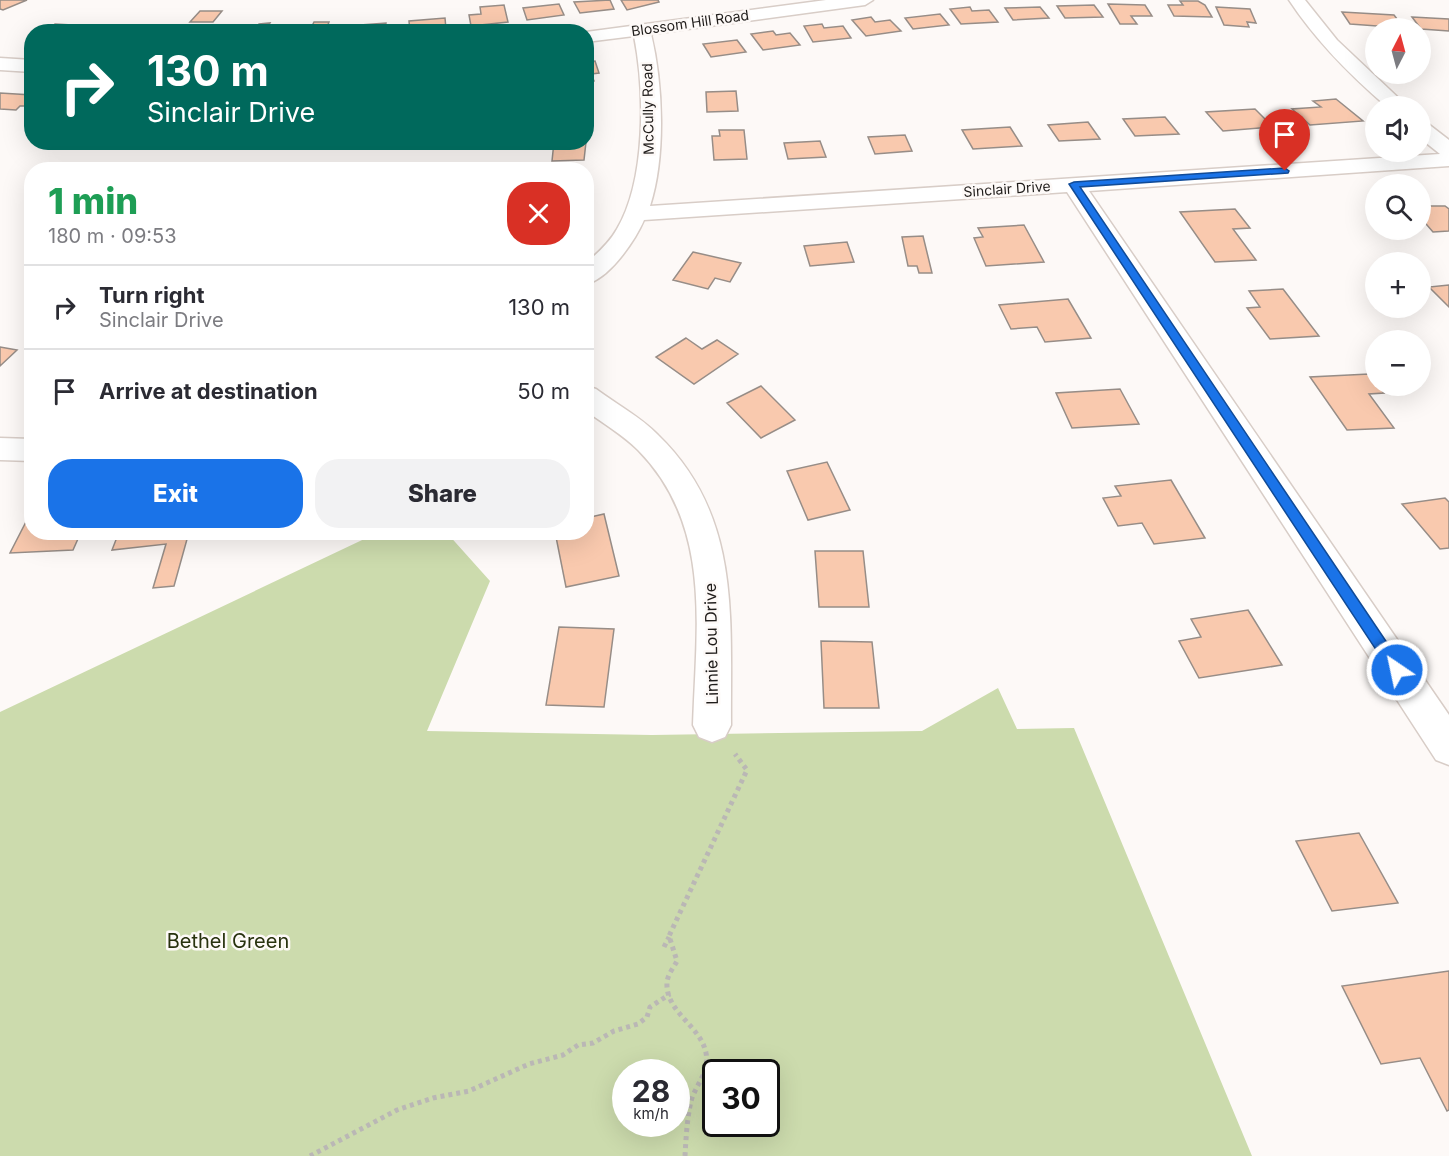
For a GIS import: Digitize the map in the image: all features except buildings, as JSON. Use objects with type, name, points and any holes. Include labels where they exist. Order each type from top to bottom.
[{"type":"street","name":"Blossom Hill Road","points":[[594,36],[865,0]]},
{"type":"street","points":[[1297,0],[1313,25],[1334,50],[1386,96]]},
{"type":"street","name":"McCully Road","points":[[594,270],[619,244],[636,214],[646,185],[651,149],[647,51],[641,29]]},
{"type":"street","points":[[0,64],[24,66]]},
{"type":"street","points":[[1431,136],[1449,151]]},
{"type":"street","name":"Sinclair Drive","points":[[636,214],[1449,160]]},
{"type":"street","points":[[1074,184],[1449,747]]},
{"type":"street","name":"Linnie Lou Drive","points":[[594,402],[648,442],[688,492],[706,545],[713,599],[712,725]]},
{"type":"street","points":[[0,449],[24,450]]},
{"type":"path","points":[[664,947],[747,770],[712,725]]},
{"type":"path","points":[[669,936],[677,956],[667,982],[670,994],[677,1014],[699,1036],[706,1056],[705,1077],[692,1100],[685,1156]]},
{"type":"path","points":[[310,1156],[397,1110],[433,1098],[469,1091],[529,1064],[563,1055],[578,1045],[593,1043],[614,1031],[638,1024],[647,1017],[650,1007],[670,994]]},
{"type":"green space","name":"Bethel Green","points":[[362,540],[453,540],[490,581],[427,731],[652,735],[922,731],[998,688],[1017,729],[1074,728],[1252,1156],[0,1156],[0,712]]},
{"type":"route","points":[[1285,171],[1074,184],[1397,670]]}]
